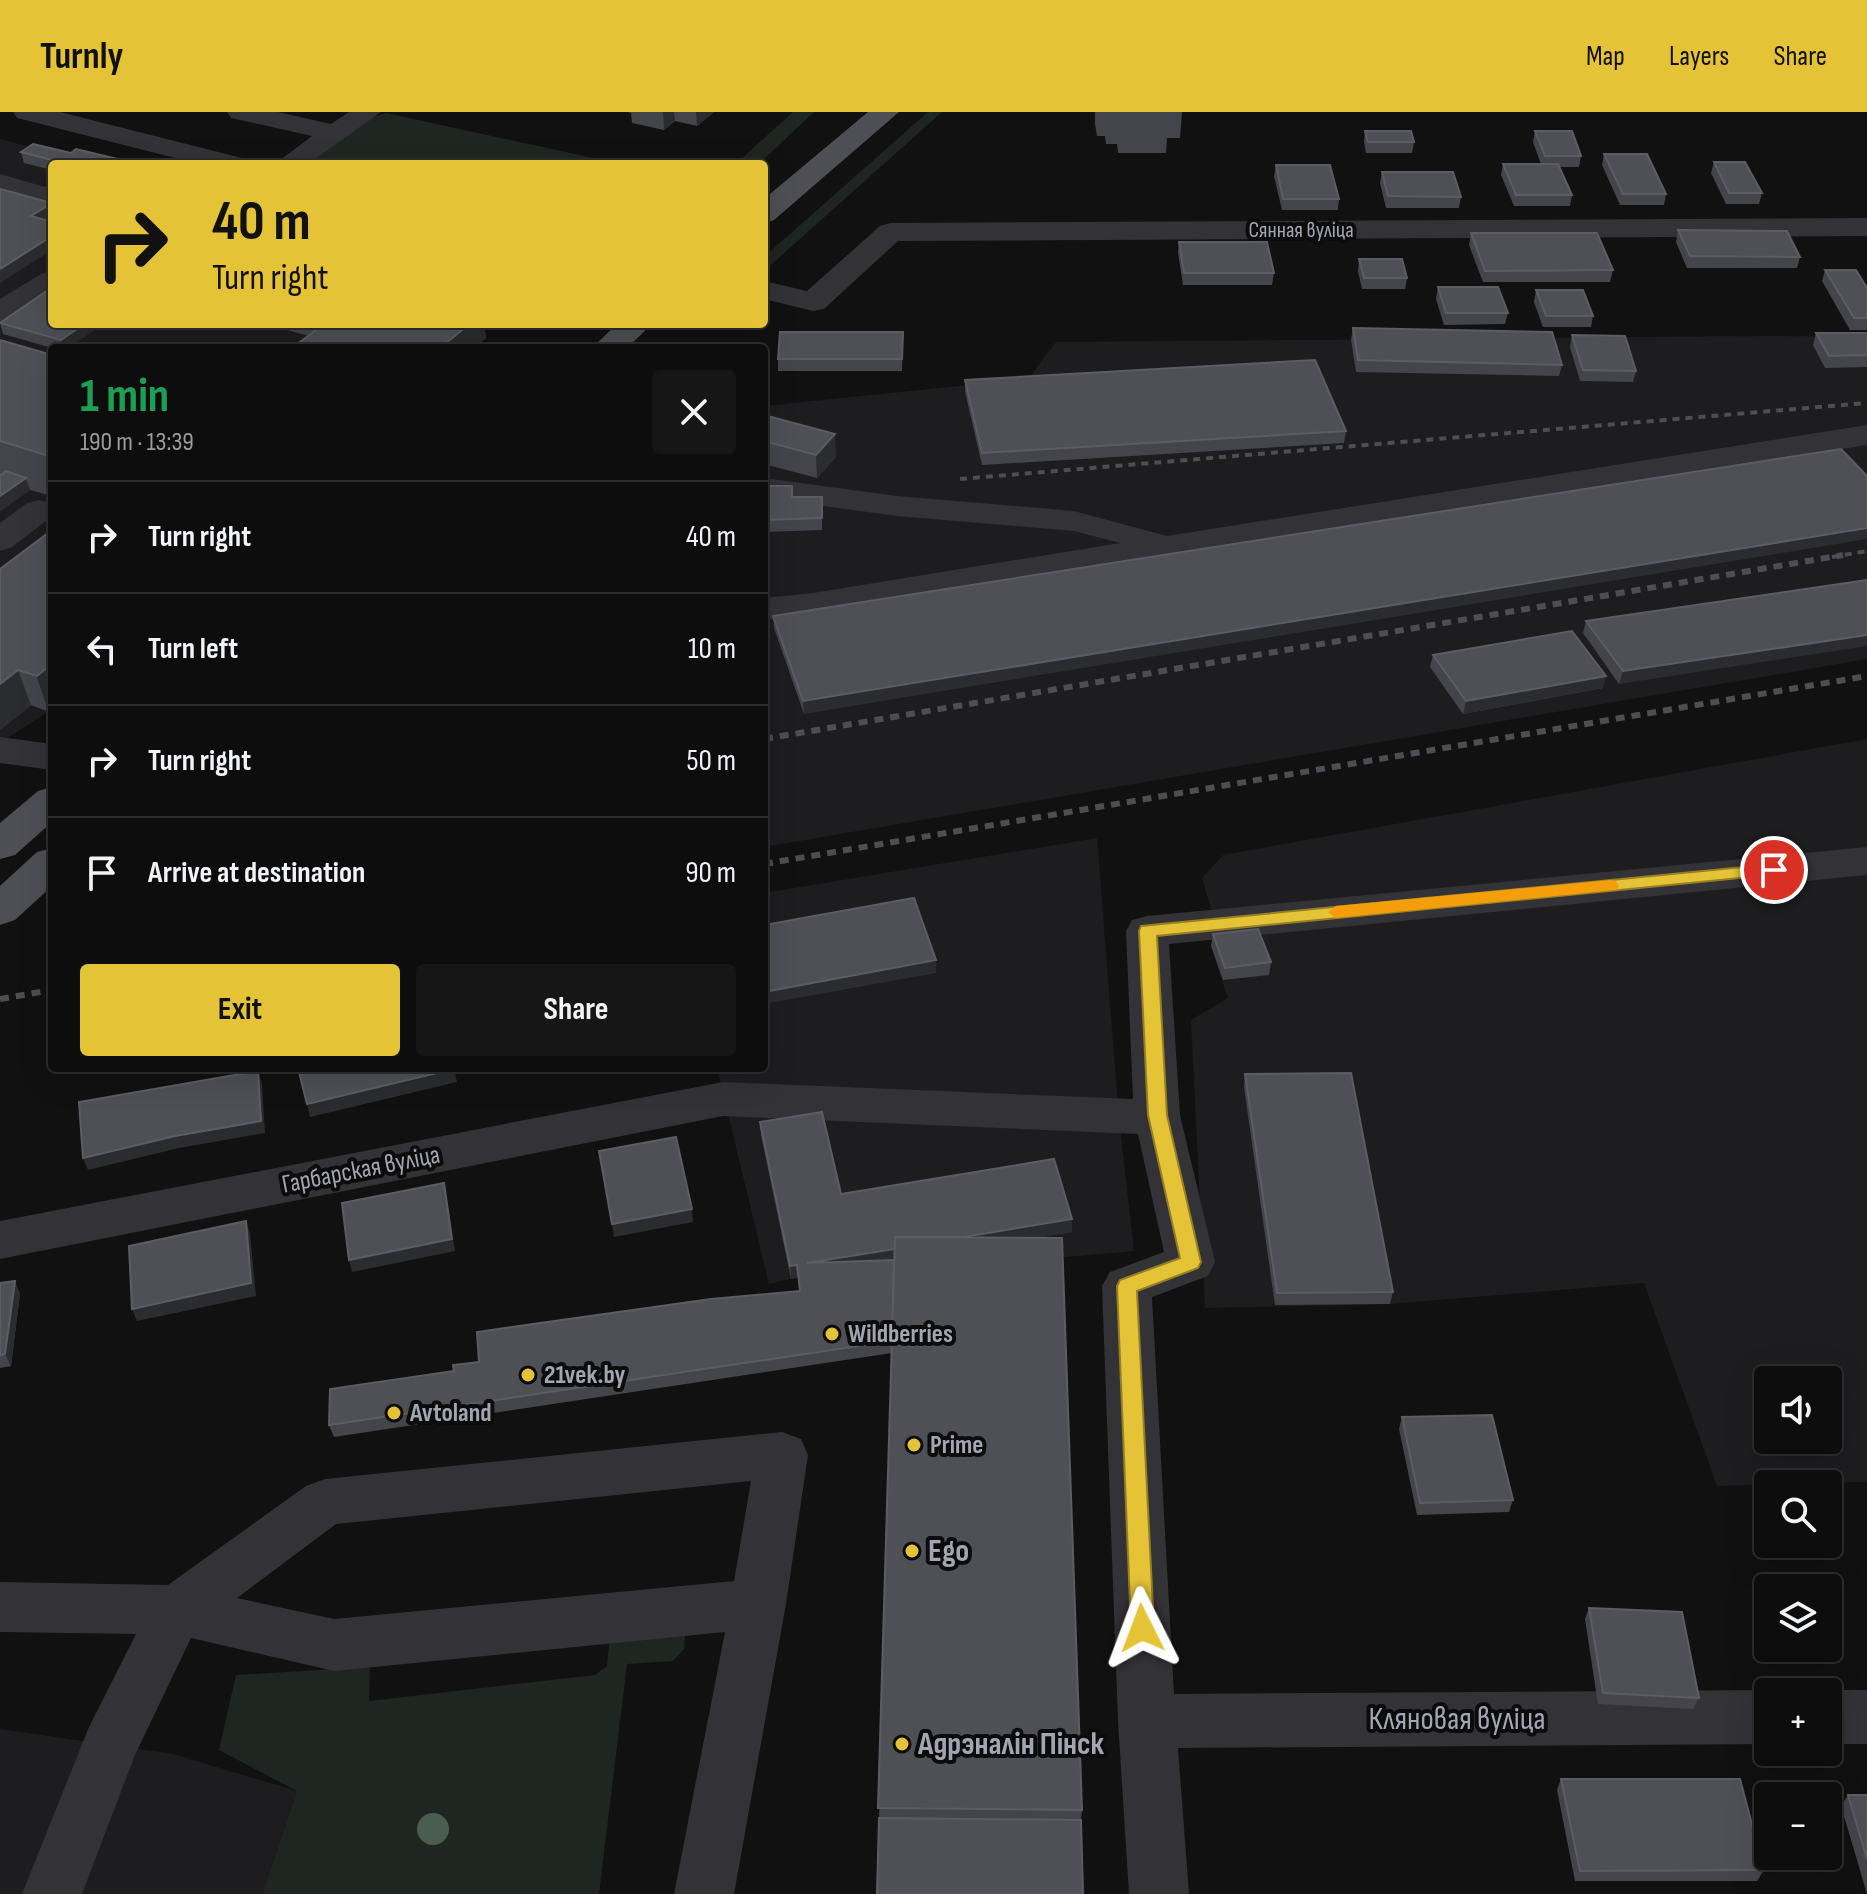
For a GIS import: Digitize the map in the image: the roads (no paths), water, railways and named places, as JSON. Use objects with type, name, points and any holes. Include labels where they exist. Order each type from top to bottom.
[{"type":"main road","points":[[768,211],[885,112]]},
{"type":"main road","points":[[613,344],[631,328]]},
{"type":"main road","points":[[0,845],[48,803]]},
{"type":"main road","points":[[0,910],[48,866]]},
{"type":"street","points":[[27,112],[216,160]]},
{"type":"street","points":[[241,112],[335,133]]},
{"type":"street","points":[[295,160],[367,112]]},
{"type":"street","points":[[0,183],[48,197]]},
{"type":"street","name":"Сянная вуліца","points":[[768,291],[813,302],[890,232],[1867,227]]},
{"type":"street","points":[[0,312],[48,282]]},
{"type":"street","points":[[768,609],[813,604],[1811,441],[1867,435]]},
{"type":"street","points":[[768,489],[897,506],[1074,521],[1166,545]]},
{"type":"street","points":[[0,540],[39,510]]},
{"type":"street","points":[[0,750],[48,756]]},
{"type":"street","points":[[1159,1894],[1147,1721],[1127,1286],[1191,1262],[1157,1115],[1147,931],[1867,861]]},
{"type":"street","name":"Гарбарская вуліца","points":[[0,1240],[723,1099],[1119,1118],[1157,1115]]},
{"type":"street","points":[[52,1894],[109,1746],[177,1610],[325,1502],[782,1455],[758,1604],[704,1894]]},
{"type":"street","points":[[0,1607],[177,1610],[334,1645],[758,1604]]},
{"type":"street","name":"Кляновая вуліца","points":[[1147,1721],[1754,1717]]},
{"type":"street","points":[[1842,1717],[1867,1717]]},
{"type":"railway","points":[[960,479],[1867,403]]},
{"type":"railway","points":[[1832,557],[1867,551]]},
{"type":"railway","points":[[768,738],[1843,555]]},
{"type":"railway","points":[[768,863],[1867,676]]},
{"type":"railway","points":[[0,999],[48,991]]},
{"type":"place","name":"Wildberries","points":[[832,1334]]},
{"type":"place","name":"21vek.by","points":[[528,1375]]},
{"type":"place","name":"Avtoland","points":[[394,1413]]},
{"type":"place","name":"Prime","points":[[914,1445]]},
{"type":"place","name":"Ego","points":[[912,1551]]},
{"type":"place","name":"Адрэналін Пінск","points":[[902,1744]]}]
